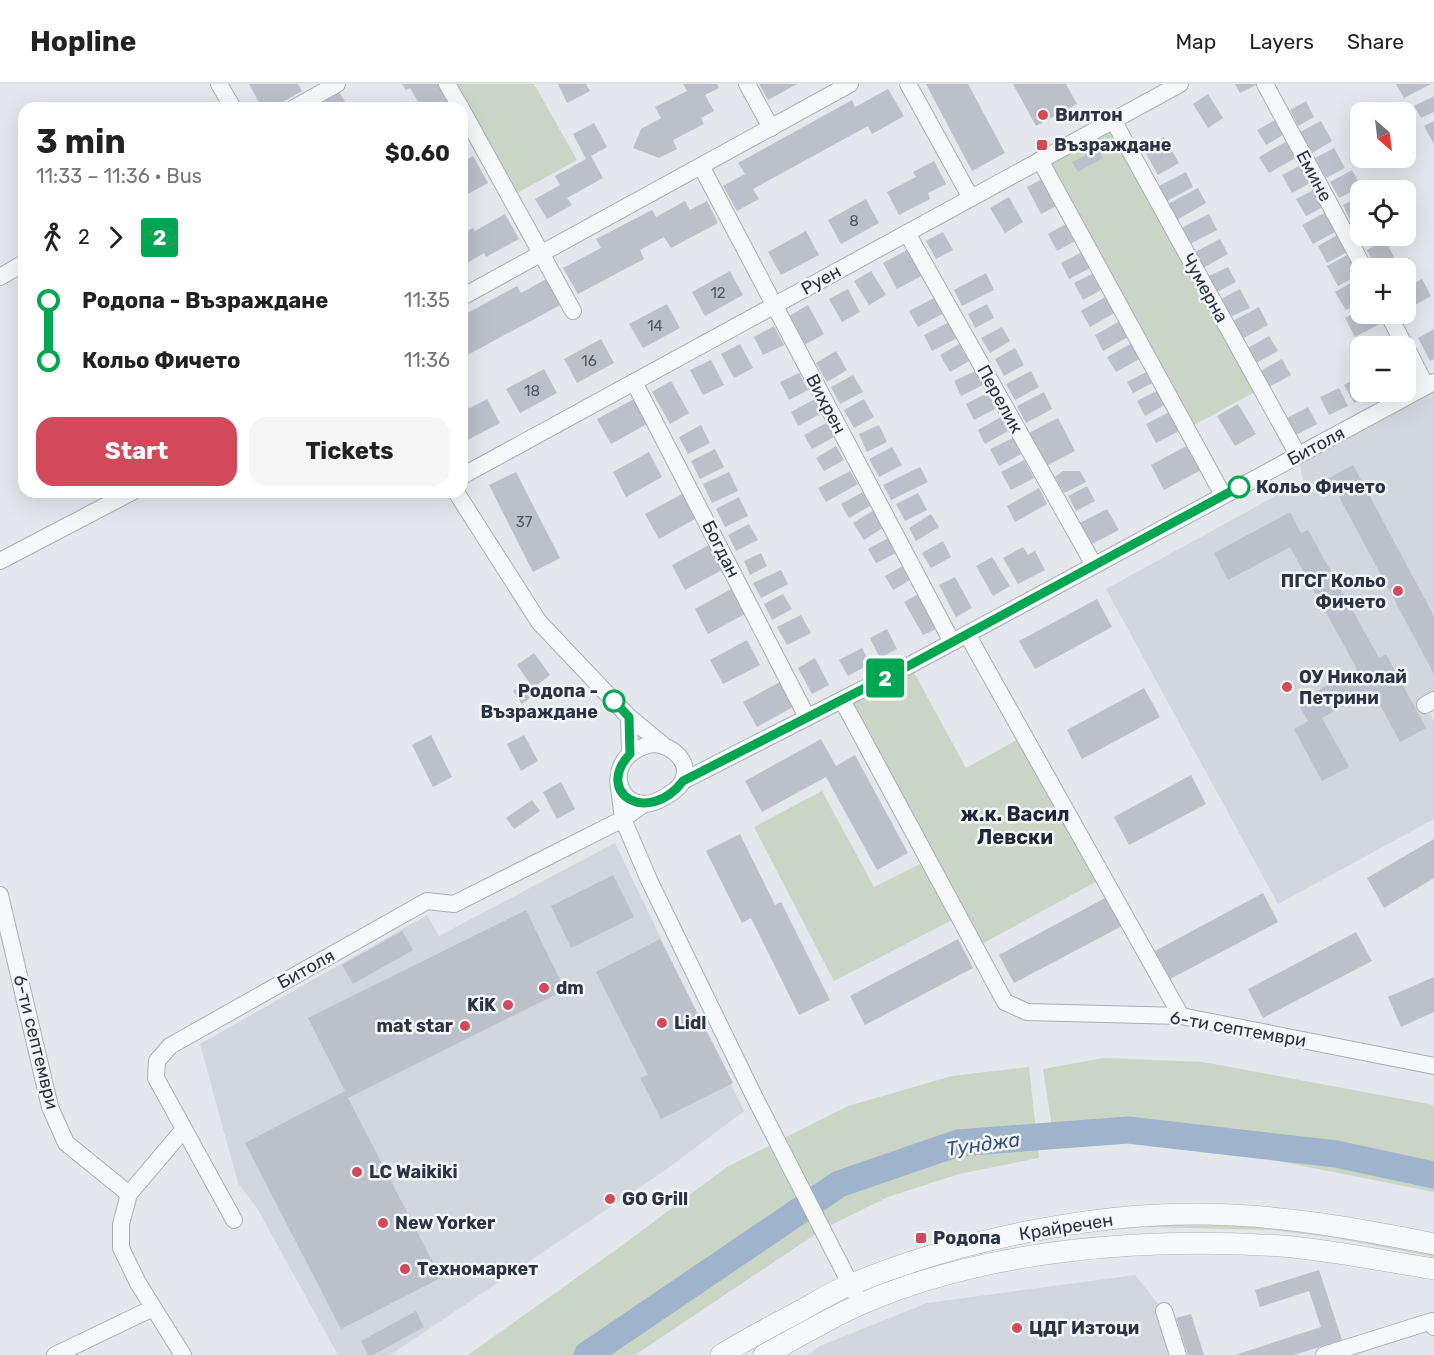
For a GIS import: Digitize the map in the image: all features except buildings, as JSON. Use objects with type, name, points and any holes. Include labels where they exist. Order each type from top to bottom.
[{"type":"street","points":[[219,84],[230,102]]},
{"type":"street","points":[[305,102],[337,84]]},
{"type":"street","points":[[447,84],[457,102]]},
{"type":"street","points":[[747,84],[771,128]]},
{"type":"street","points":[[468,294],[850,84]]},
{"type":"street","points":[[908,84],[971,198]]},
{"type":"street","name":"Руен","points":[[468,473],[1180,84]]},
{"type":"street","name":"Емине","points":[[1265,84],[1359,258]]},
{"type":"street","name":"Чумерна","points":[[1113,120],[1298,455]]},
{"type":"street","points":[[468,122],[573,312]]},
{"type":"street","points":[[1040,160],[1223,495]]},
{"type":"street","name":"Вихрен","points":[[701,166],[774,305],[959,638],[1181,1016]]},
{"type":"street","name":"Перелик","points":[[907,233],[1094,566]]},
{"type":"street","points":[[0,277],[18,266]]},
{"type":"street","points":[[1416,363],[1430,384]]},
{"type":"street","name":"Богдан","points":[[634,382],[807,717]]},
{"type":"street","name":"Битоля","points":[[683,781],[959,638],[1430,384]]},
{"type":"street","points":[[0,561],[121,498]]},
{"type":"street","points":[[460,498],[539,622],[629,717],[680,756],[719,762]]},
{"type":"street","name":"6-ти септември","points":[[842,700],[1005,1002],[1027,1012],[1181,1016],[1434,1066]]},
{"type":"street","points":[[629,717],[630,754]]},
{"type":"street","points":[[662,744],[645,746],[630,754],[619,767],[618,780],[623,819],[649,880],[860,1305]]},
{"type":"street","points":[[618,780],[623,794],[630,800],[644,804],[657,802],[673,793],[683,781],[684,763],[680,756]]},
{"type":"street","name":"Битоля","points":[[234,1220],[156,1078],[157,1061],[170,1046],[427,901],[454,904],[623,819],[644,804]]},
{"type":"street","name":"6-ти септември","points":[[0,895],[50,1107],[66,1143],[129,1194]]},
{"type":"street","points":[[183,1355],[153,1308],[120,1248],[121,1224],[129,1194],[184,1129]]},
{"type":"street","name":"Крайречен","points":[[721,1355],[850,1284],[910,1262],[980,1243],[1059,1227],[1127,1217],[1204,1214],[1252,1216],[1361,1229],[1434,1244]]},
{"type":"street","name":"Крайречен","points":[[764,1355],[860,1305],[919,1283],[989,1265],[1063,1250],[1183,1243],[1282,1246],[1434,1269]]},
{"type":"street","points":[[55,1355],[153,1308]]},
{"type":"street","points":[[1164,1311],[1178,1355]]},
{"type":"street","points":[[1324,1355],[1432,1322],[1434,1327]]},
{"type":"shaded area","name":"ОУ Николай Петрини","points":[[1434,382],[1434,700],[1426,705],[1434,721],[1434,819],[1278,904],[1106,589],[1303,481],[1298,455],[1397,402],[1416,402],[1416,392]]},
{"type":"shaded area","points":[[615,843],[744,1111],[664,1171],[390,1355],[338,1355],[257,1208],[238,1183],[200,1044],[427,915],[439,936]]},
{"type":"shaded area","name":"ЦДГ Изтоци","points":[[1135,1275],[1164,1311],[1178,1355],[807,1355],[820,1346],[927,1303]]},
{"type":"green space","points":[[447,84],[534,84],[577,160],[510,197],[468,122],[468,102],[457,102]]},
{"type":"green space","points":[[1113,120],[1260,389],[1187,429],[1040,160]]},
{"type":"green space","points":[[910,665],[966,768],[1024,736],[1103,878],[976,947],[958,917],[834,981],[754,827],[822,791],[874,887],[928,860],[842,700]]},
{"type":"green space","points":[[1103,1058],[1203,1062],[1434,1105],[1434,1192],[1227,1151],[1132,1142],[1055,1146],[1043,1069]]},
{"type":"green space","points":[[1029,1067],[1039,1158],[959,1174],[888,1197],[823,1229],[635,1355],[468,1355],[624,1244],[727,1167],[848,1106],[952,1076]]},
{"type":"green space","points":[[1146,1222],[1273,1225],[1434,1251],[1434,1257],[1335,1238],[1272,1230],[1147,1227],[1073,1233]]},
{"type":"waterway","name":"Тунджа","points":[[587,1355],[839,1184],[958,1143],[1128,1130],[1336,1154],[1434,1175]]},
{"type":"bus line","name":"2","points":[[614,701],[629,717],[630,754],[619,767],[618,774],[623,794],[636,803],[657,802],[673,793],[683,781],[910,665],[1239,487]]},
{"type":"place","name":"Вилтон","points":[[1043,115]]},
{"type":"place","name":"Възраждане","points":[[1042,145]]},
{"type":"place","name":"Кольо Фичето","points":[[1239,487]]},
{"type":"place","name":"ПГСГ Кольо Фичето","points":[[1398,591]]},
{"type":"place","name":"ОУ Николай Петрини","points":[[1287,687]]},
{"type":"place","name":"Родопа - Възраждане","points":[[614,701]]},
{"type":"place","name":"dm","points":[[544,988]]},
{"type":"place","name":"KiK","points":[[508,1005]]},
{"type":"place","name":"Lidl","points":[[662,1023]]},
{"type":"place","name":"mat star","points":[[465,1026]]},
{"type":"place","name":"LC Waikiki","points":[[357,1172]]},
{"type":"place","name":"GO Grill","points":[[610,1199]]},
{"type":"place","name":"New Yorker","points":[[383,1223]]},
{"type":"place","name":"Родопа","points":[[921,1238]]},
{"type":"place","name":"Техномаркет","points":[[405,1269]]},
{"type":"place","name":"ЦДГ Изтоци","points":[[1017,1328]]},
{"type":"district","name":"ж.к. Васил Левски","points":[[1015,826]]}]
